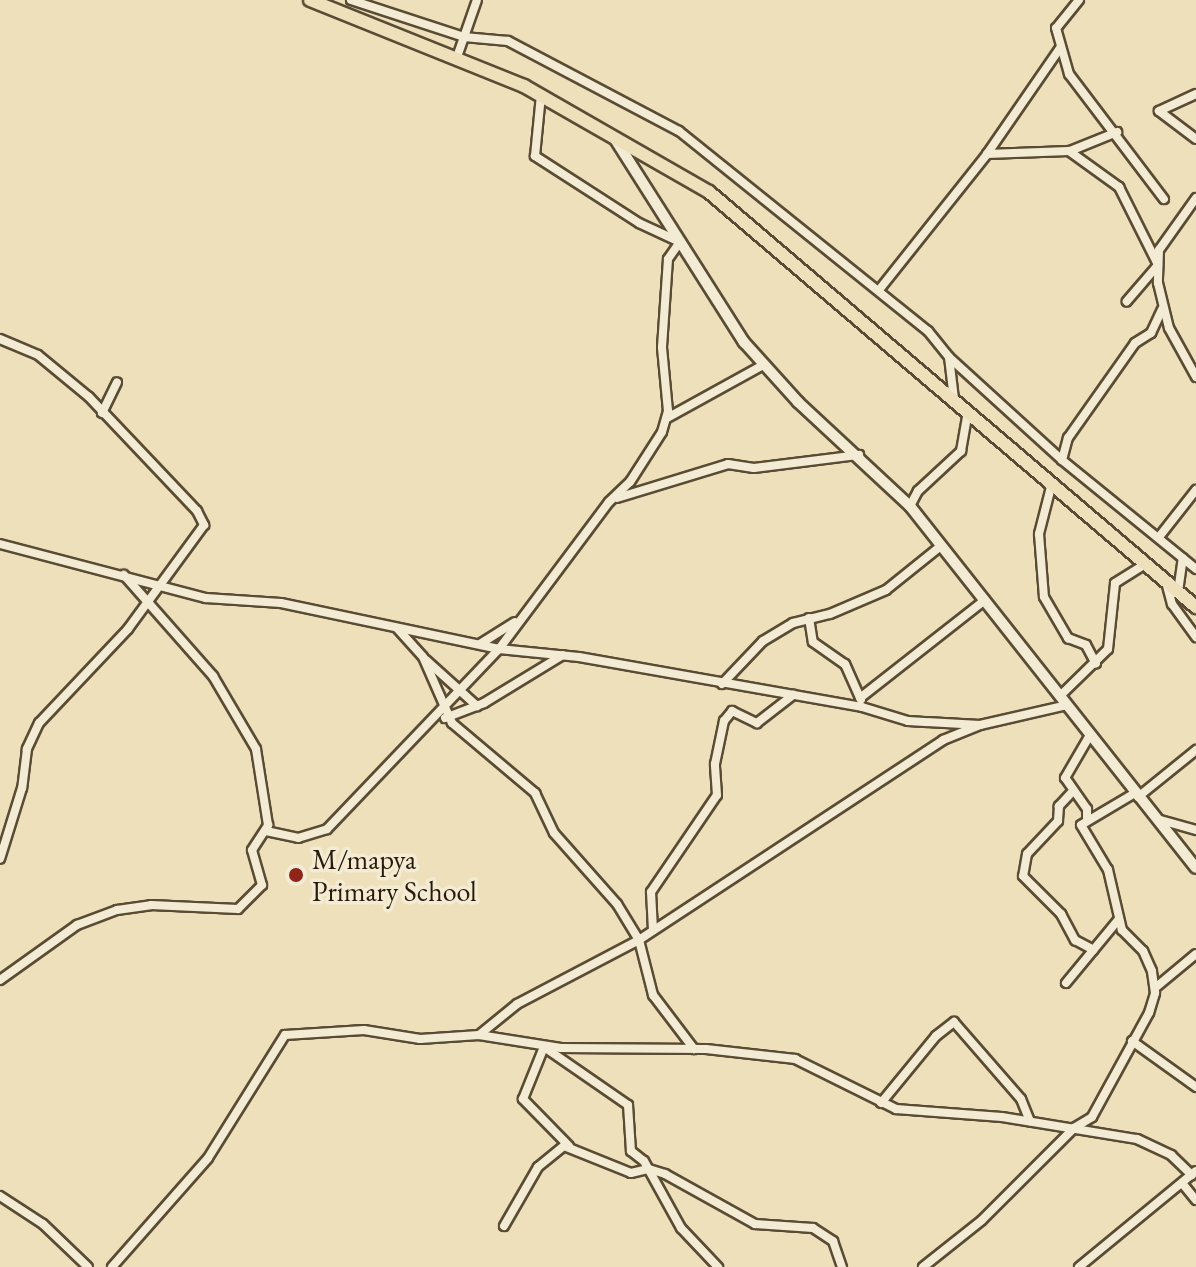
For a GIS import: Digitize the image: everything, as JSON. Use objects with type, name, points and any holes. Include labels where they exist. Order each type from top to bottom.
[{"type":"main road","points":[[310,0],[457,57],[541,95],[609,131],[709,192],[1196,607]]},
{"type":"street","points":[[351,0],[464,37],[508,41],[648,111],[753,186],[879,290],[928,331],[949,357],[1062,460],[1196,569]]},
{"type":"street","points":[[457,57],[477,0]]},
{"type":"street","points":[[1079,0],[1056,28],[1069,74],[1117,132],[1164,199]]},
{"type":"street","points":[[879,290],[987,154],[1060,48]]},
{"type":"street","points":[[1196,94],[1159,111],[1196,139]]},
{"type":"street","points":[[541,95],[535,156],[639,223],[680,242]]},
{"type":"street","points":[[609,131],[763,365],[910,506],[1196,868]]},
{"type":"street","points":[[987,154],[1069,151],[1117,132]]},
{"type":"street","points":[[1069,151],[1119,187],[1158,265],[1162,308],[1196,377]]},
{"type":"street","points":[[1127,301],[1158,265],[1168,231],[1196,198]]},
{"type":"street","points":[[447,713],[459,693],[499,649],[609,502],[655,449],[667,418],[662,343],[668,259],[680,242]]},
{"type":"street","points":[[1062,460],[1068,438],[1135,343],[1151,333],[1162,308]]},
{"type":"street","points":[[0,339],[38,355],[102,413],[202,518],[203,528],[147,603],[39,723],[27,749],[22,788],[0,859]]},
{"type":"street","points":[[949,357],[954,399]]},
{"type":"street","points":[[667,418],[763,365]]},
{"type":"street","points":[[102,413],[117,382]]},
{"type":"street","points":[[910,506],[918,491],[961,451],[968,411]]},
{"type":"street","points":[[609,502],[728,464],[754,468],[860,455]]},
{"type":"street","points":[[1052,483],[1039,534],[1044,597],[1066,635],[1086,645],[1096,664]]},
{"type":"street","points":[[1159,537],[1196,490]]},
{"type":"street","points":[[0,544],[160,587],[395,627],[499,649],[564,655],[793,695],[865,708],[908,721],[980,725]]},
{"type":"street","points":[[722,684],[763,641],[809,618],[886,590],[941,546]]},
{"type":"street","points":[[1178,592],[1183,558]]},
{"type":"street","points":[[479,1035],[517,1004],[639,940],[914,757],[980,725],[1064,701],[1112,641],[1113,588],[1146,564]]},
{"type":"street","points":[[0,980],[77,925],[117,910],[151,905],[240,908],[262,885],[252,848],[266,831],[258,754],[246,726],[213,676],[124,575]]},
{"type":"street","points":[[1166,582],[1172,604],[1196,637]]},
{"type":"street","points":[[860,698],[985,600]]},
{"type":"street","points":[[480,644],[522,617]]},
{"type":"street","points":[[809,618],[813,642],[845,664],[865,708]]},
{"type":"street","points":[[395,627],[459,693],[477,706]]},
{"type":"street","points":[[266,831],[298,838],[321,834],[435,720],[447,713],[477,706],[564,655]]},
{"type":"street","points":[[423,657],[447,713],[464,736],[535,793],[554,833],[602,885],[639,940],[653,995],[694,1049]]},
{"type":"street","points":[[653,930],[651,892],[717,795],[715,764],[724,721],[732,711],[757,723],[793,695]]},
{"type":"street","points":[[1087,818],[1065,777],[1090,735]]},
{"type":"street","points":[[923,1267],[982,1220],[1074,1128],[1092,1117],[1107,1098],[1132,1041],[1149,1013],[1155,988],[1147,957],[1122,930],[1108,870],[1083,829],[1087,818],[1136,795],[1196,750]]},
{"type":"street","points":[[1073,791],[1059,806],[1058,821],[1027,854],[1023,876],[1061,914],[1075,940],[1094,950]]},
{"type":"street","points":[[1156,819],[1196,830]]},
{"type":"street","points":[[1066,983],[1120,918]]},
{"type":"street","points":[[1155,988],[1196,954]]},
{"type":"street","points":[[881,1103],[936,1036],[954,1022],[1021,1099],[1030,1121]]},
{"type":"street","points":[[112,1267],[208,1158],[282,1036],[364,1030],[420,1039],[479,1035],[544,1047],[694,1049],[795,1059],[896,1109],[1030,1121],[1148,1143],[1194,1173],[1079,1267]]},
{"type":"street","points":[[1132,1041],[1196,1087]]},
{"type":"street","points":[[544,1047],[523,1099],[571,1148]]},
{"type":"street","points":[[544,1047],[628,1105],[631,1151],[649,1169],[681,1228],[718,1267]]},
{"type":"street","points":[[504,1226],[538,1167],[556,1148],[571,1148],[631,1173],[649,1169],[755,1224],[799,1226],[824,1233],[840,1250],[842,1267]]},
{"type":"street","points":[[1182,1183],[1196,1200]]},
{"type":"street","points":[[0,1196],[43,1224],[88,1267]]},
{"type":"place","name":"M/mapya Primary School","points":[[296,875]]}]
